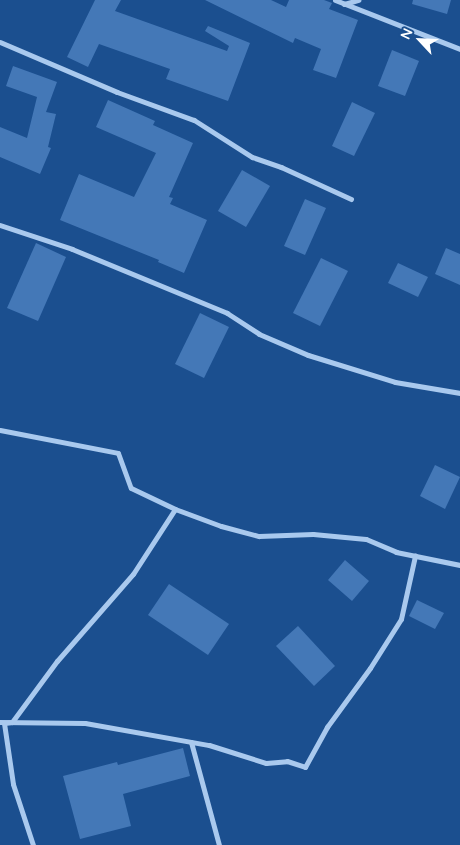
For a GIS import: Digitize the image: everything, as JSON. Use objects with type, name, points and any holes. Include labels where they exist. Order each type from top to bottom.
[{"type":"street","points":[[335,0],[460,49]]},
{"type":"street","points":[[344,4],[358,0]]},
{"type":"street","points":[[0,42],[117,92],[194,120],[252,157],[281,167],[351,199]]},
{"type":"street","points":[[0,225],[72,249],[227,312],[259,334],[308,355],[395,382],[460,393]]},
{"type":"street","points":[[0,430],[118,452],[131,488],[176,509],[221,526],[259,536],[313,534],[366,540],[396,552],[460,565]]},
{"type":"street","points":[[2,722],[12,722],[57,661],[133,574],[176,509]]},
{"type":"street","points":[[2,722],[85,723],[192,742],[244,755],[266,763],[287,761],[305,767],[327,727],[370,668],[401,619],[415,556]]},
{"type":"street","points":[[2,722],[13,784],[33,845]]},
{"type":"street","points":[[192,742],[220,845]]},
{"type":"building","points":[[95,0],[121,0],[115,11],[227,51],[229,46],[205,31],[208,26],[250,43],[228,101],[166,79],[170,69],[99,44],[88,67],[67,57]]},
{"type":"building","points":[[205,0],[271,0],[286,7],[289,0],[324,0],[332,3],[329,9],[358,20],[336,78],[313,70],[321,49],[295,38],[293,43]]},
{"type":"building","points":[[413,0],[451,0],[447,14],[412,4]]},
{"type":"building","points":[[392,50],[419,61],[405,96],[378,86]]},
{"type":"building","points":[[13,66],[57,82],[46,112],[56,114],[48,147],[51,148],[40,174],[0,157],[0,127],[27,138],[37,97],[6,86]]},
{"type":"building","points":[[108,100],[155,121],[153,125],[193,143],[169,197],[173,198],[170,204],[207,220],[184,273],[158,262],[159,260],[60,220],[79,174],[134,197],[156,153],[96,127]]},
{"type":"building","points":[[352,102],[375,113],[354,156],[332,146]]},
{"type":"building","points":[[242,170],[270,186],[246,227],[218,211]]},
{"type":"building","points":[[305,199],[326,208],[305,255],[284,246]]},
{"type":"building","points":[[36,243],[66,257],[38,321],[7,308]]},
{"type":"building","points":[[446,248],[460,254],[460,285],[435,274]]},
{"type":"building","points":[[321,258],[348,271],[320,326],[293,313]]},
{"type":"building","points":[[398,263],[428,277],[418,297],[388,283]]},
{"type":"building","points":[[200,313],[229,327],[204,378],[175,364]]},
{"type":"building","points":[[435,465],[460,477],[445,509],[420,496]]},
{"type":"building","points":[[345,560],[369,581],[352,601],[328,580]]},
{"type":"building","points":[[169,584],[229,624],[208,655],[148,615]]},
{"type":"building","points":[[417,600],[444,613],[435,629],[409,616]]},
{"type":"building","points":[[298,626],[335,666],[314,686],[276,646]]},
{"type":"building","points":[[183,748],[190,776],[123,794],[131,826],[80,839],[63,776],[117,762],[118,765]]}]
